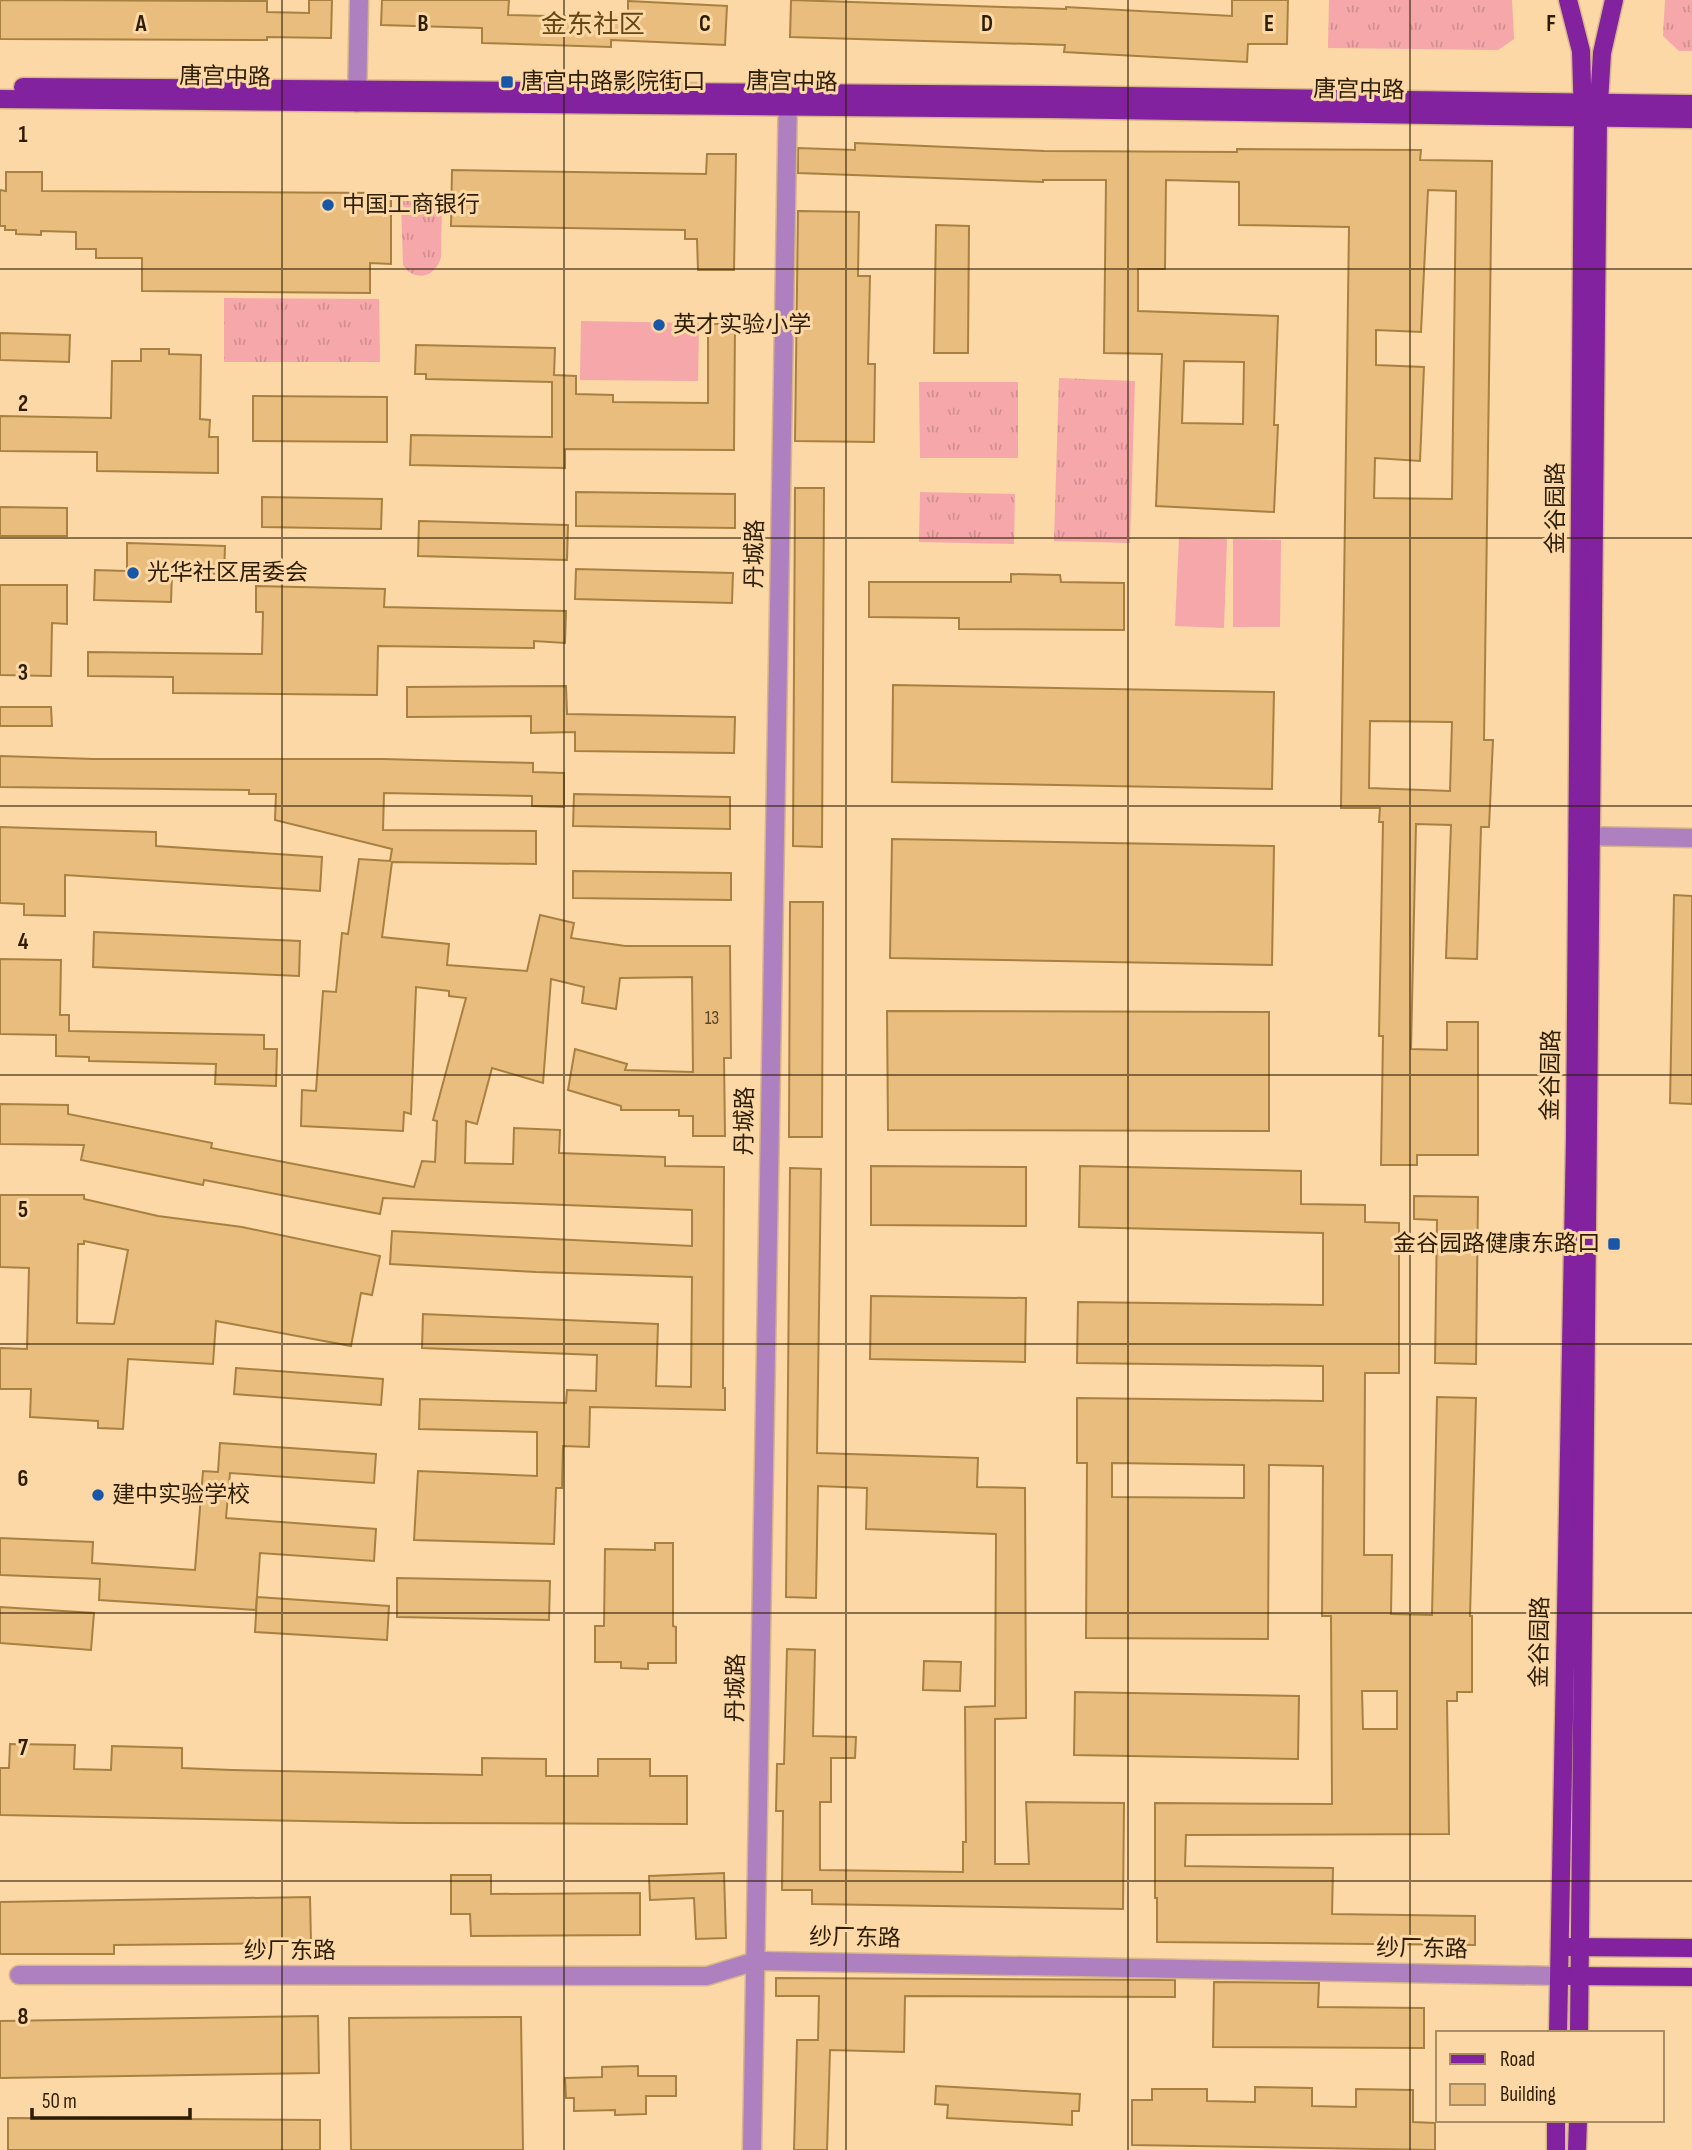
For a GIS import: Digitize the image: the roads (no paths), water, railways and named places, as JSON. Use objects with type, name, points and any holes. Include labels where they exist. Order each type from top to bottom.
[{"type":"main road","points":[[1568,0],[1581,51],[1591,111]]},
{"type":"main road","points":[[1591,111],[1614,0]]},
{"type":"main road","name":"唐宫中路","points":[[0,87],[358,96],[1591,111]]},
{"type":"main road","name":"唐宫中路","points":[[0,99],[358,96]]},
{"type":"main road","points":[[1591,111],[1692,104]]},
{"type":"main road","points":[[1591,111],[1692,118]]},
{"type":"main road","name":"金谷园路","points":[[1579,2031],[1591,111]]},
{"type":"main road","name":"金谷园路","points":[[1558,2031],[1585,836]]},
{"type":"main road","points":[[1559,1947],[1692,1948]]},
{"type":"main road","name":"纱厂东路","points":[[1559,1976],[1692,1977]]},
{"type":"main road","points":[[1556,2122],[1556,2150]]},
{"type":"main road","points":[[1577,2150],[1578,2122]]},
{"type":"street","points":[[358,96],[359,0]]},
{"type":"street","name":"丹城路","points":[[752,2150],[787,100]]},
{"type":"street","points":[[1585,836],[1692,838]]},
{"type":"street","name":"纱厂东路","points":[[19,1975],[706,1976],[756,1961],[1559,1976]]},
{"type":"place","name":"唐宫中路影院街口","points":[[507,82]]},
{"type":"place","name":"中国工商银行","points":[[328,205]]},
{"type":"place","name":"英才实验小学","points":[[659,325]]},
{"type":"place","name":"光华社区居委会","points":[[133,573]]},
{"type":"place","name":"金谷园路健康东路口","points":[[1614,1244]]},
{"type":"place","name":"建中实验学校","points":[[98,1495]]},
{"type":"district","name":"金东社区","points":[[593,25]]}]
